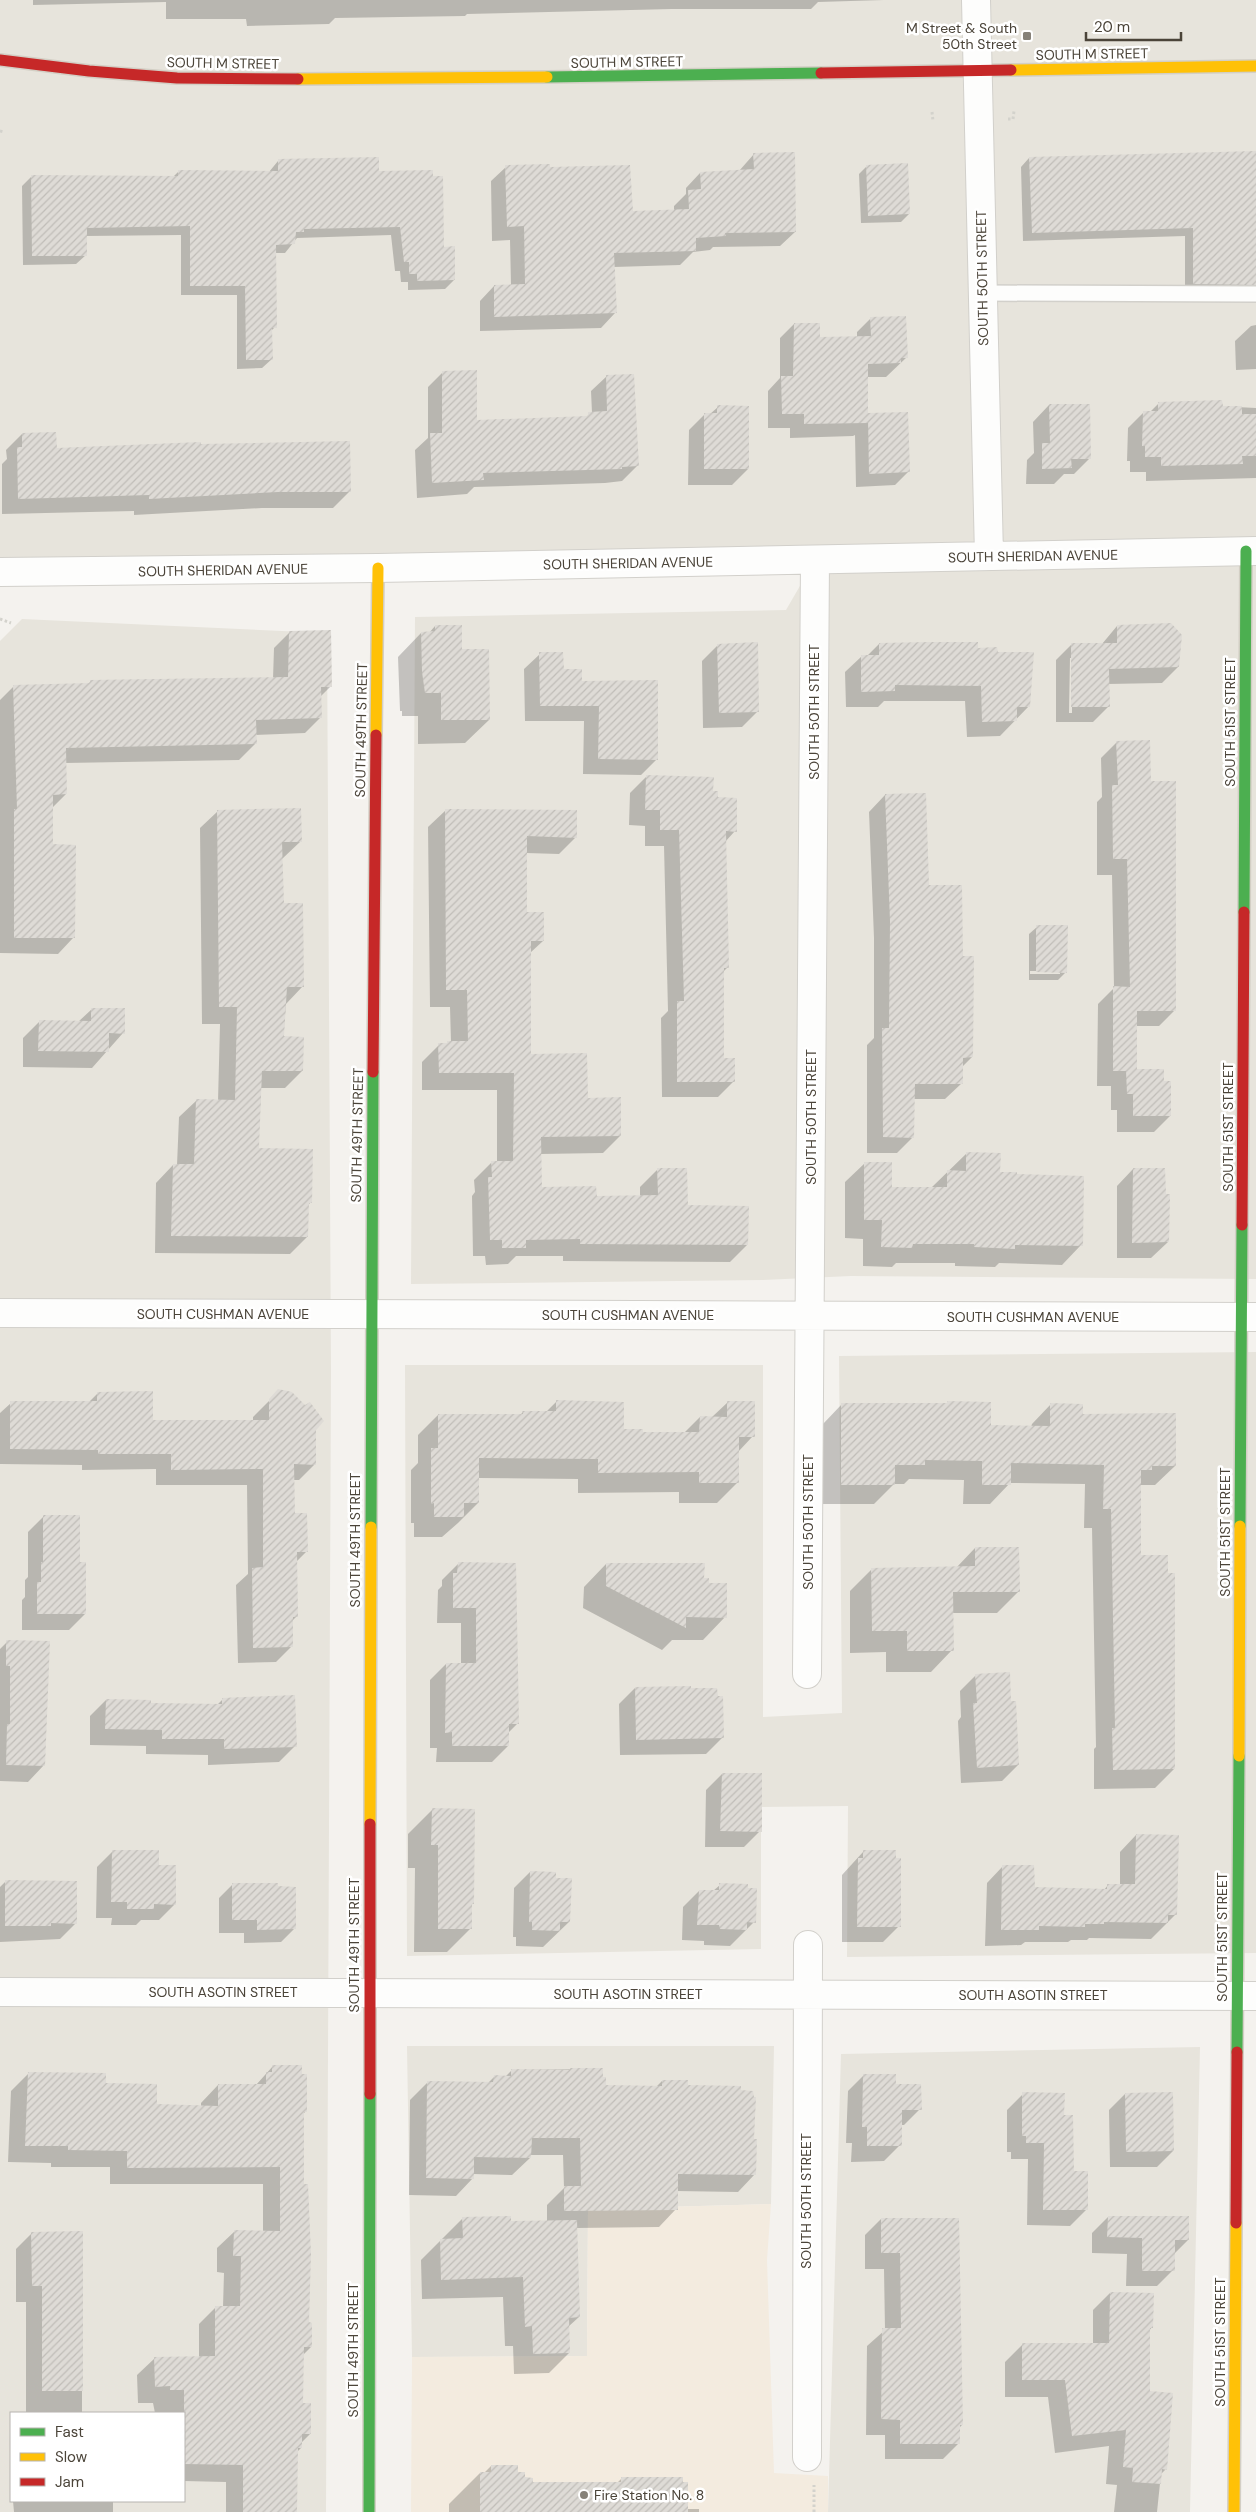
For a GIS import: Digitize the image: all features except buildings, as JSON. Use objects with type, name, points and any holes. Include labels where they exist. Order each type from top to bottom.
[{"type":"street","name":"SOUTH 50TH STREET","points":[[976,0],[989,556]]},
{"type":"street","name":"SOUTH M STREET","points":[[0,60],[138,76],[239,80],[497,80],[1256,66]]},
{"type":"street","name":"SOUTH SHERIDAN AVENUE","points":[[0,572],[378,568],[1251,551]]},
{"type":"street","name":"SOUTH 51ST STREET","points":[[1234,2512],[1246,1996],[1251,551]]},
{"type":"street","name":"SOUTH 50TH STREET","points":[[807,1674],[815,560]]},
{"type":"street","name":"SOUTH 49TH STREET","points":[[369,2512],[371,1315],[378,568]]},
{"type":"street","name":"SOUTH CUSHMAN AVENUE","points":[[0,1313],[1249,1317]]},
{"type":"street","name":"SOUTH 50TH STREET","points":[[807,2457],[806,1995],[808,1945]]},
{"type":"street","name":"SOUTH ASOTIN STREET","points":[[0,1992],[1246,1996]]},
{"type":"lane","points":[[983,293],[1256,294]]},
{"type":"path","points":[[1013,119],[1014,111]]},
{"type":"path","points":[[932,112],[933,121]]},
{"type":"path","points":[[0,619],[11,623]]},
{"type":"shaded area","points":[[0,0],[1256,0],[1256,1279],[851,1276],[763,1280],[411,1284],[415,617],[786,610],[815,560],[0,572]]},
{"type":"shaded area","points":[[22,619],[327,633],[331,1370],[326,2512],[0,2512],[0,641]]},
{"type":"shaded area","points":[[1256,1352],[1256,1953],[847,1957],[848,1806],[761,1807],[761,1949],[407,1956],[405,1365],[763,1365],[763,1717],[842,1713],[839,1356]]},
{"type":"shaded area","points":[[407,2046],[774,2046],[771,2204],[588,2209],[587,2356],[412,2357]]},
{"type":"shaded area","points":[[1200,2047],[1190,2512],[828,2512],[841,2054]]},
{"type":"shaded area","points":[[771,2204],[767,2260],[774,2473],[828,2476],[828,2512],[411,2512],[412,2357],[587,2356],[588,2209]]},
{"type":"traffic: fast","points":[[547,77],[821,73]]},
{"type":"traffic: fast","points":[[1244,912],[1246,551]]},
{"type":"traffic: fast","points":[[371,1527],[373,1072]]},
{"type":"traffic: fast","points":[[1240,1526],[1242,1225]]},
{"type":"traffic: fast","points":[[1237,2052],[1239,1756]]},
{"type":"traffic: fast","points":[[369,2512],[370,2094]]},
{"type":"traffic: slow","points":[[1011,70],[1256,66]]},
{"type":"traffic: slow","points":[[298,79],[547,77]]},
{"type":"traffic: slow","points":[[376,735],[378,568]]},
{"type":"traffic: slow","points":[[1239,1756],[1240,1526]]},
{"type":"traffic: slow","points":[[370,1824],[371,1527]]},
{"type":"traffic: slow","points":[[1234,2512],[1236,2223]]},
{"type":"traffic: jam","points":[[0,60],[89,71],[177,78],[298,79]]},
{"type":"traffic: jam","points":[[821,73],[1011,70]]},
{"type":"traffic: jam","points":[[373,1072],[376,735]]},
{"type":"traffic: jam","points":[[1242,1225],[1244,912]]},
{"type":"traffic: jam","points":[[370,1824],[370,2094]]},
{"type":"traffic: jam","points":[[1236,2223],[1237,2052]]},
{"type":"place","name":"M Street & South 50th Street","points":[[1027,36]]},
{"type":"place","name":"Fire Station No. 8","points":[[584,2495]]}]
